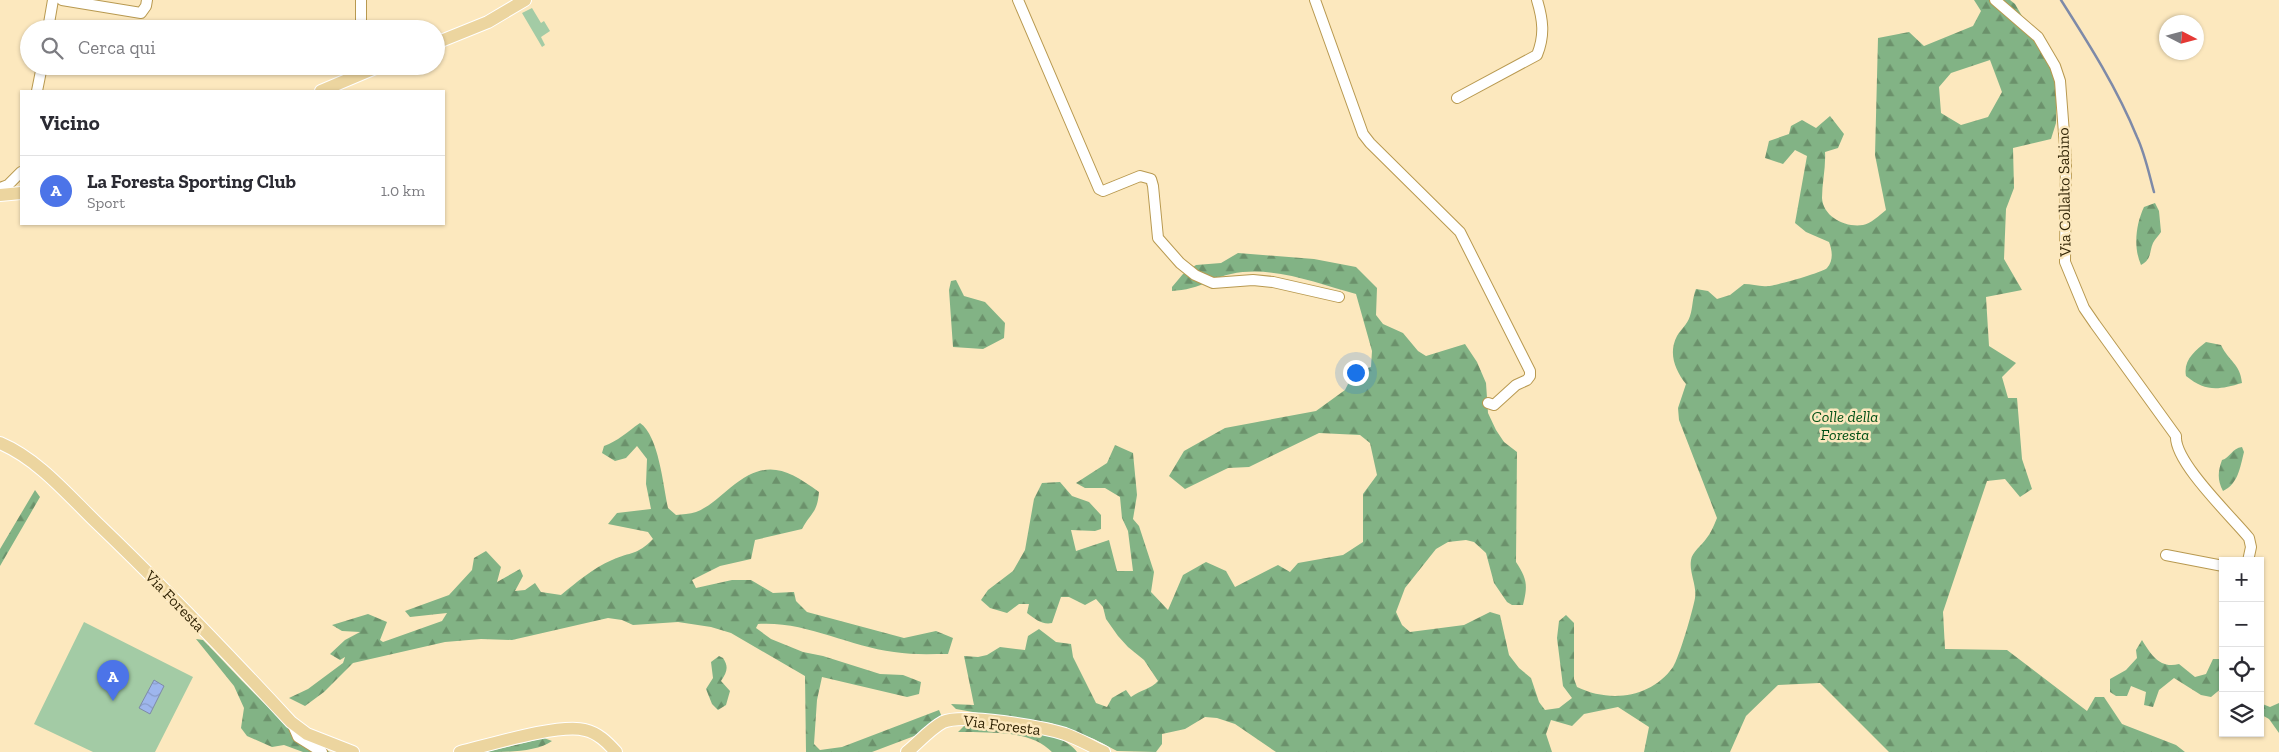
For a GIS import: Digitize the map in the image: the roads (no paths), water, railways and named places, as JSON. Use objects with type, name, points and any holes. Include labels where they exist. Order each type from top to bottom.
[{"type":"main road","points":[[445,39],[488,22],[525,0]]},
{"type":"main road","points":[[324,90],[351,75]]},
{"type":"main road","points":[[0,195],[20,193]]},
{"type":"main road","name":"Via Foresta","points":[[0,443],[13,449],[33,463],[74,500],[161,585],[291,722],[308,734],[353,752]]},
{"type":"main road","name":"Via Foresta","points":[[907,752],[943,722],[955,719],[1036,727],[1065,734],[1104,752]]},
{"type":"main road","points":[[460,752],[557,730],[578,728],[596,734],[616,752]]},
{"type":"street","points":[[50,20],[53,0]]},
{"type":"street","points":[[62,0],[141,13],[146,6],[147,0]]},
{"type":"street","points":[[361,0],[361,20]]},
{"type":"street","points":[[1018,0],[1099,189],[1103,191],[1140,176],[1151,179],[1158,238],[1180,263],[1205,281],[1213,283],[1253,280],[1273,282],[1339,297]]},
{"type":"street","points":[[1315,0],[1363,134],[1460,232],[1530,370],[1530,376],[1527,380],[1516,385],[1494,405],[1488,404]]},
{"type":"street","points":[[1457,98],[1537,55],[1544,32],[1537,0]]},
{"type":"street","name":"Via Collalto Sabino","points":[[1995,0],[2038,37],[2056,66],[2060,81],[2066,160],[2064,254],[2067,271],[2084,308],[2176,436],[2177,449],[2190,468],[2249,538],[2252,547],[2249,557]]},
{"type":"street","points":[[38,90],[41,75]]},
{"type":"street","points":[[0,188],[8,185],[20,173]]},
{"type":"street","points":[[2166,555],[2219,565]]},
{"type":"street","points":[[291,722],[298,737],[322,752]]},
{"type":"water","points":[[154,680],[164,686],[150,714],[139,708]]},
{"type":"waterway","points":[[2061,0],[2121,101],[2142,150],[2154,192]]},
{"type":"place","name":"La Foresta Sporting Club","points":[[113,701]]},
{"type":"park label","name":"Colle della Foresta","points":[[1845,425]]}]
